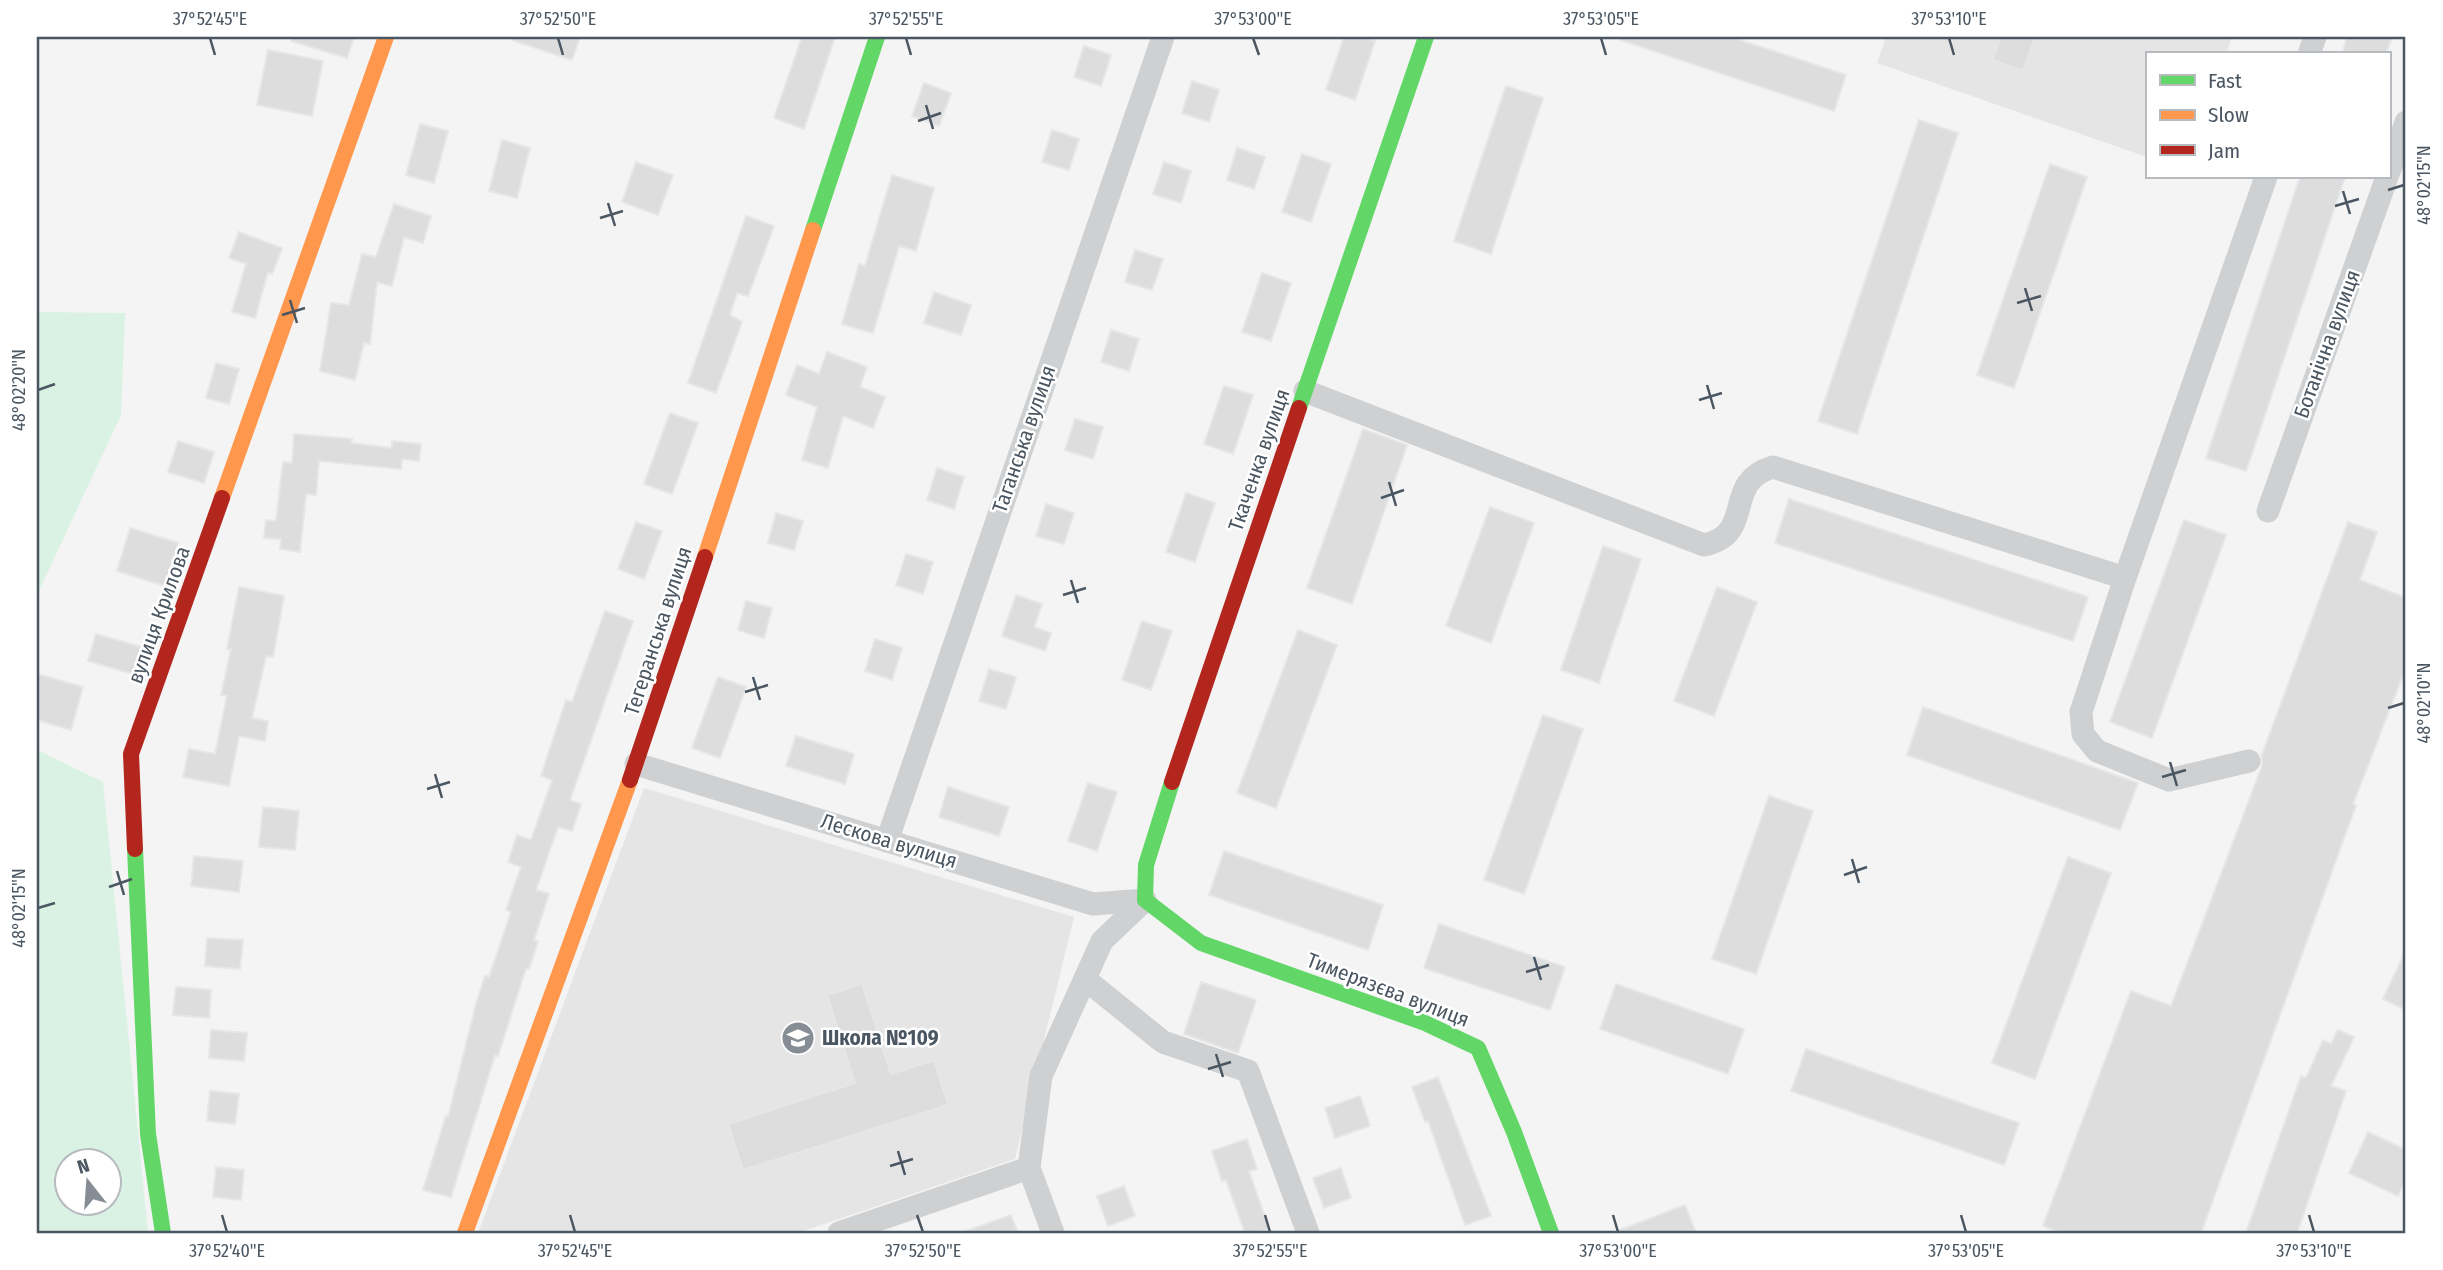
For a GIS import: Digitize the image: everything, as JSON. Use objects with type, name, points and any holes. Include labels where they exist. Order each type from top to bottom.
[{"type":"street","name":"вулиця Крилова","points":[[163,1233],[148,1134],[131,754],[386,37]]},
{"type":"street","name":"Тегеранська вулиця","points":[[465,1233],[636,764],[877,37]]},
{"type":"street","name":"Таганська вулиця","points":[[887,841],[1163,37]]},
{"type":"street","name":"Ткаченка вулиця","points":[[1145,900],[1146,865],[1160,816],[1426,37]]},
{"type":"street","points":[[2390,169],[2406,122]]},
{"type":"street","points":[[2249,761],[2169,780],[2097,751],[2083,734],[2081,712],[2125,578],[2266,178]]},
{"type":"street","name":"Ботанічна вулиця","points":[[2268,511],[2387,178]]},
{"type":"street","points":[[1305,391],[1704,545],[1720,542],[1731,530],[1745,487],[1756,472],[1773,467],[2125,578]]},
{"type":"street","name":"Лескова вулиця","points":[[636,764],[1093,904],[1145,900]]},
{"type":"street","points":[[1053,1233],[1029,1168],[1041,1076],[1059,1030],[1102,941],[1145,900]]},
{"type":"street","name":"Тимерязєва вулиця","points":[[1145,900],[1201,943],[1425,1023],[1478,1048],[1514,1132],[1551,1233]]},
{"type":"street","points":[[1085,979],[1163,1042],[1248,1071],[1308,1233]]},
{"type":"street","points":[[839,1233],[1029,1168]]},
{"type":"shaded area","points":[[1886,37],[2232,37],[2227,52],[2146,52],[2146,157],[1877,63]]},
{"type":"shaded area","name":"Школа №109","points":[[644,788],[1074,917],[1015,1159],[798,1233],[478,1233]]},
{"type":"green space","points":[[37,312],[125,313],[121,415],[37,595]]},
{"type":"green space","points":[[37,750],[103,782],[148,1233],[37,1233]]},
{"type":"building","points":[[292,37],[354,37],[347,58],[291,41]]},
{"type":"building","points":[[513,37],[580,37],[572,60],[512,40]]},
{"type":"building","points":[[802,37],[835,37],[804,129],[774,118]]},
{"type":"building","points":[[1344,37],[1362,37],[1375,41],[1355,100],[1326,90]]},
{"type":"building","points":[[1622,37],[1731,37],[1846,75],[1834,111],[1621,40]]},
{"type":"building","points":[[2001,37],[2035,37],[2023,71],[1993,60]]},
{"type":"building","points":[[2347,37],[2392,37],[2387,52],[2343,52]]},
{"type":"building","points":[[1084,46],[1111,55],[1101,86],[1074,77]]},
{"type":"building","points":[[268,50],[323,61],[312,116],[257,105]]},
{"type":"building","points":[[1192,81],[1219,90],[1209,122],[1182,113]]},
{"type":"building","points":[[924,83],[951,93],[939,126],[912,116]]},
{"type":"building","points":[[1506,86],[1543,98],[1491,254],[1454,241]]},
{"type":"building","points":[[1919,120],[1958,133],[1857,434],[1818,421]]},
{"type":"building","points":[[420,124],[448,131],[434,183],[406,175]]},
{"type":"building","points":[[1052,130],[1079,139],[1069,170],[1042,162]]},
{"type":"building","points":[[502,140],[530,148],[517,198],[489,191]]},
{"type":"building","points":[[1237,148],[1265,157],[1254,189],[1227,180]]},
{"type":"building","points":[[1302,154],[1331,164],[1311,222],[1282,212]]},
{"type":"building","points":[[636,162],[673,175],[658,215],[622,202]]},
{"type":"building","points":[[1164,162],[1191,171],[1181,203],[1153,194]]},
{"type":"building","points":[[2050,164],[2087,177],[2014,388],[1977,375]]},
{"type":"building","points":[[892,175],[934,188],[916,251],[899,246],[873,333],[842,324],[859,264],[865,266]]},
{"type":"building","points":[[2300,178],[2345,178],[2246,471],[2206,458]]},
{"type":"building","points":[[394,204],[431,216],[423,243],[404,237],[392,286],[377,282],[370,344],[364,343],[355,380],[320,371],[331,303],[349,305],[362,254],[376,257]]},
{"type":"building","points":[[746,216],[774,226],[748,296],[737,293],[730,315],[742,322],[716,393],[688,383]]},
{"type":"building","points":[[239,232],[282,248],[272,274],[268,272],[255,318],[232,312],[246,264],[229,258]]},
{"type":"building","points":[[1135,250],[1163,259],[1152,290],[1125,282]]},
{"type":"building","points":[[1262,273],[1291,283],[1271,341],[1242,332]]},
{"type":"building","points":[[934,292],[971,305],[961,335],[924,323]]},
{"type":"building","points":[[1111,330],[1139,339],[1129,371],[1101,362]]},
{"type":"building","points":[[827,352],[867,367],[860,387],[885,397],[873,428],[843,416],[828,468],[802,460],[817,407],[786,395],[797,365],[819,374]]},
{"type":"building","points":[[216,363],[239,369],[229,404],[206,398]]},
{"type":"building","points":[[1224,386],[1253,395],[1233,454],[1204,444]]},
{"type":"building","points":[[670,413],[698,423],[672,494],[644,484]]},
{"type":"building","points":[[1075,419],[1103,427],[1093,459],[1065,450]]},
{"type":"building","points":[[1363,429],[1407,445],[1352,604],[1307,588]]},
{"type":"building","points":[[294,434],[352,439],[351,443],[392,448],[392,441],[421,444],[419,461],[402,459],[401,469],[319,461],[316,495],[306,494],[300,552],[280,549],[281,539],[264,538],[266,520],[276,521],[283,462],[292,463]]},
{"type":"building","points":[[178,441],[214,452],[204,483],[168,472]]},
{"type":"building","points":[[937,468],[964,477],[954,509],[927,500]]},
{"type":"building","points":[[1186,493],[1215,503],[1195,562],[1166,552]]},
{"type":"building","points":[[1789,499],[2088,597],[2073,641],[1775,543]]},
{"type":"building","points":[[1046,504],[1074,513],[1064,544],[1036,536]]},
{"type":"building","points":[[1490,507],[1534,523],[1491,643],[1446,626]]},
{"type":"building","points":[[776,513],[803,521],[794,550],[768,543]]},
{"type":"building","points":[[2184,520],[2226,535],[2152,738],[2110,722]]},
{"type":"building","points":[[636,522],[662,531],[644,579],[618,569]]},
{"type":"building","points":[[2348,522],[2377,532],[2360,580],[2406,598],[2406,667],[2353,804],[2356,805],[2201,1233],[2061,1233],[2043,1226],[2131,991],[2171,1006],[2262,766],[2262,755]]},
{"type":"building","points":[[130,528],[178,543],[165,586],[117,571]]},
{"type":"building","points":[[1603,546],[1641,559],[1599,683],[1561,670]]},
{"type":"building","points":[[906,554],[933,562],[923,594],[896,585]]},
{"type":"building","points":[[239,587],[284,596],[273,657],[266,656],[252,718],[268,721],[265,741],[239,736],[229,786],[183,777],[189,749],[215,754],[227,696],[221,695],[231,649],[227,649]]},
{"type":"building","points":[[1717,587],[1757,602],[1714,716],[1674,701]]},
{"type":"building","points":[[1016,595],[1042,604],[1034,627],[1051,633],[1045,651],[1002,636]]},
{"type":"building","points":[[746,601],[772,608],[764,638],[738,630]]},
{"type":"building","points":[[605,611],[633,621],[570,800],[581,804],[572,831],[558,827],[536,890],[549,894],[534,940],[538,942],[529,969],[526,968],[498,1056],[495,1055],[451,1197],[423,1190],[446,1116],[448,1117],[476,1004],[485,976],[489,977],[511,912],[506,910],[521,867],[508,862],[517,835],[531,840],[552,780],[541,776],[566,700],[572,702]]},
{"type":"building","points":[[1142,621],[1172,631],[1151,690],[1122,680]]},
{"type":"building","points":[[1298,630],[1337,645],[1276,808],[1237,793]]},
{"type":"building","points":[[96,634],[141,647],[133,674],[88,661]]},
{"type":"building","points":[[875,639],[902,648],[892,680],[865,671]]},
{"type":"building","points":[[989,669],[1016,677],[1006,709],[979,701]]},
{"type":"building","points":[[37,674],[83,687],[71,730],[37,720]]},
{"type":"building","points":[[718,677],[746,687],[720,758],[692,748]]},
{"type":"building","points":[[1923,707],[2138,783],[2120,830],[1907,755]]},
{"type":"building","points":[[1543,715],[1583,729],[1524,894],[1484,880]]},
{"type":"building","points":[[796,736],[854,754],[845,784],[786,766]]},
{"type":"building","points":[[1088,783],[1117,792],[1097,851],[1068,841]]},
{"type":"building","points":[[948,787],[1009,807],[999,836],[939,817]]},
{"type":"building","points":[[1769,796],[1813,811],[1756,974],[1712,959]]},
{"type":"building","points":[[263,807],[299,811],[295,850],[259,847]]},
{"type":"building","points":[[1224,851],[1383,905],[1368,950],[1209,895]]},
{"type":"building","points":[[194,856],[243,861],[239,892],[191,886]]},
{"type":"building","points":[[2068,857],[2111,873],[2035,1079],[1992,1063]]},
{"type":"building","points":[[1439,924],[1565,967],[1550,1010],[1424,968]]},
{"type":"building","points":[[207,938],[243,940],[240,969],[205,966]]},
{"type":"building","points":[[2406,950],[2406,1010],[2383,999]]},
{"type":"building","points":[[1201,982],[1256,1000],[1238,1053],[1184,1034]]},
{"type":"building","points":[[862,984],[891,1074],[934,1060],[948,1105],[743,1170],[728,1124],[855,1083],[827,995]]},
{"type":"building","points":[[1616,984],[1744,1029],[1728,1074],[1600,1029]]},
{"type":"building","points":[[176,987],[211,990],[209,1018],[173,1015]]},
{"type":"building","points":[[211,1030],[247,1033],[244,1061],[209,1058]]},
{"type":"building","points":[[2338,1030],[2354,1037],[2331,1086],[2346,1091],[2297,1233],[2246,1233],[2301,1076],[2306,1078],[2323,1040],[2331,1044]]},
{"type":"building","points":[[1806,1049],[2019,1123],[2004,1165],[1791,1091]]},
{"type":"building","points":[[1438,1077],[1491,1216],[1465,1225],[1428,1121],[1425,1122],[1412,1087]]},
{"type":"building","points":[[210,1091],[239,1094],[235,1124],[207,1121]]},
{"type":"building","points":[[1360,1096],[1370,1126],[1335,1138],[1325,1108]]},
{"type":"building","points":[[2368,1132],[2406,1150],[2406,1179],[2398,1196],[2349,1173]]},
{"type":"building","points":[[1247,1139],[1257,1169],[1249,1171],[1269,1229],[1255,1233],[1245,1233],[1226,1180],[1222,1181],[1212,1151]]},
{"type":"building","points":[[216,1167],[244,1170],[241,1200],[213,1197]]},
{"type":"building","points":[[1341,1168],[1351,1198],[1324,1208],[1313,1178]]},
{"type":"building","points":[[1124,1186],[1135,1216],[1108,1226],[1097,1196]]},
{"type":"building","points":[[1685,1205],[1696,1233],[1615,1232]]},
{"type":"building","points":[[1011,1215],[1018,1233],[966,1231]]},
{"type":"traffic: fast","points":[[813,230],[877,37]]},
{"type":"traffic: fast","points":[[1299,408],[1426,37]]},
{"type":"traffic: fast","points":[[1172,782],[1146,865],[1145,900],[1201,943],[1425,1023],[1478,1048],[1514,1132],[1551,1233]]},
{"type":"traffic: fast","points":[[135,849],[148,1134],[163,1233]]},
{"type":"traffic: slow","points":[[222,498],[386,37]]},
{"type":"traffic: slow","points":[[705,557],[813,230]]},
{"type":"traffic: slow","points":[[465,1233],[630,780]]},
{"type":"traffic: jam","points":[[1172,782],[1299,408]]},
{"type":"traffic: jam","points":[[135,849],[131,754],[222,498]]},
{"type":"traffic: jam","points":[[630,780],[705,557]]},
{"type":"place","name":"Школа №109","points":[[798,1038]]}]
